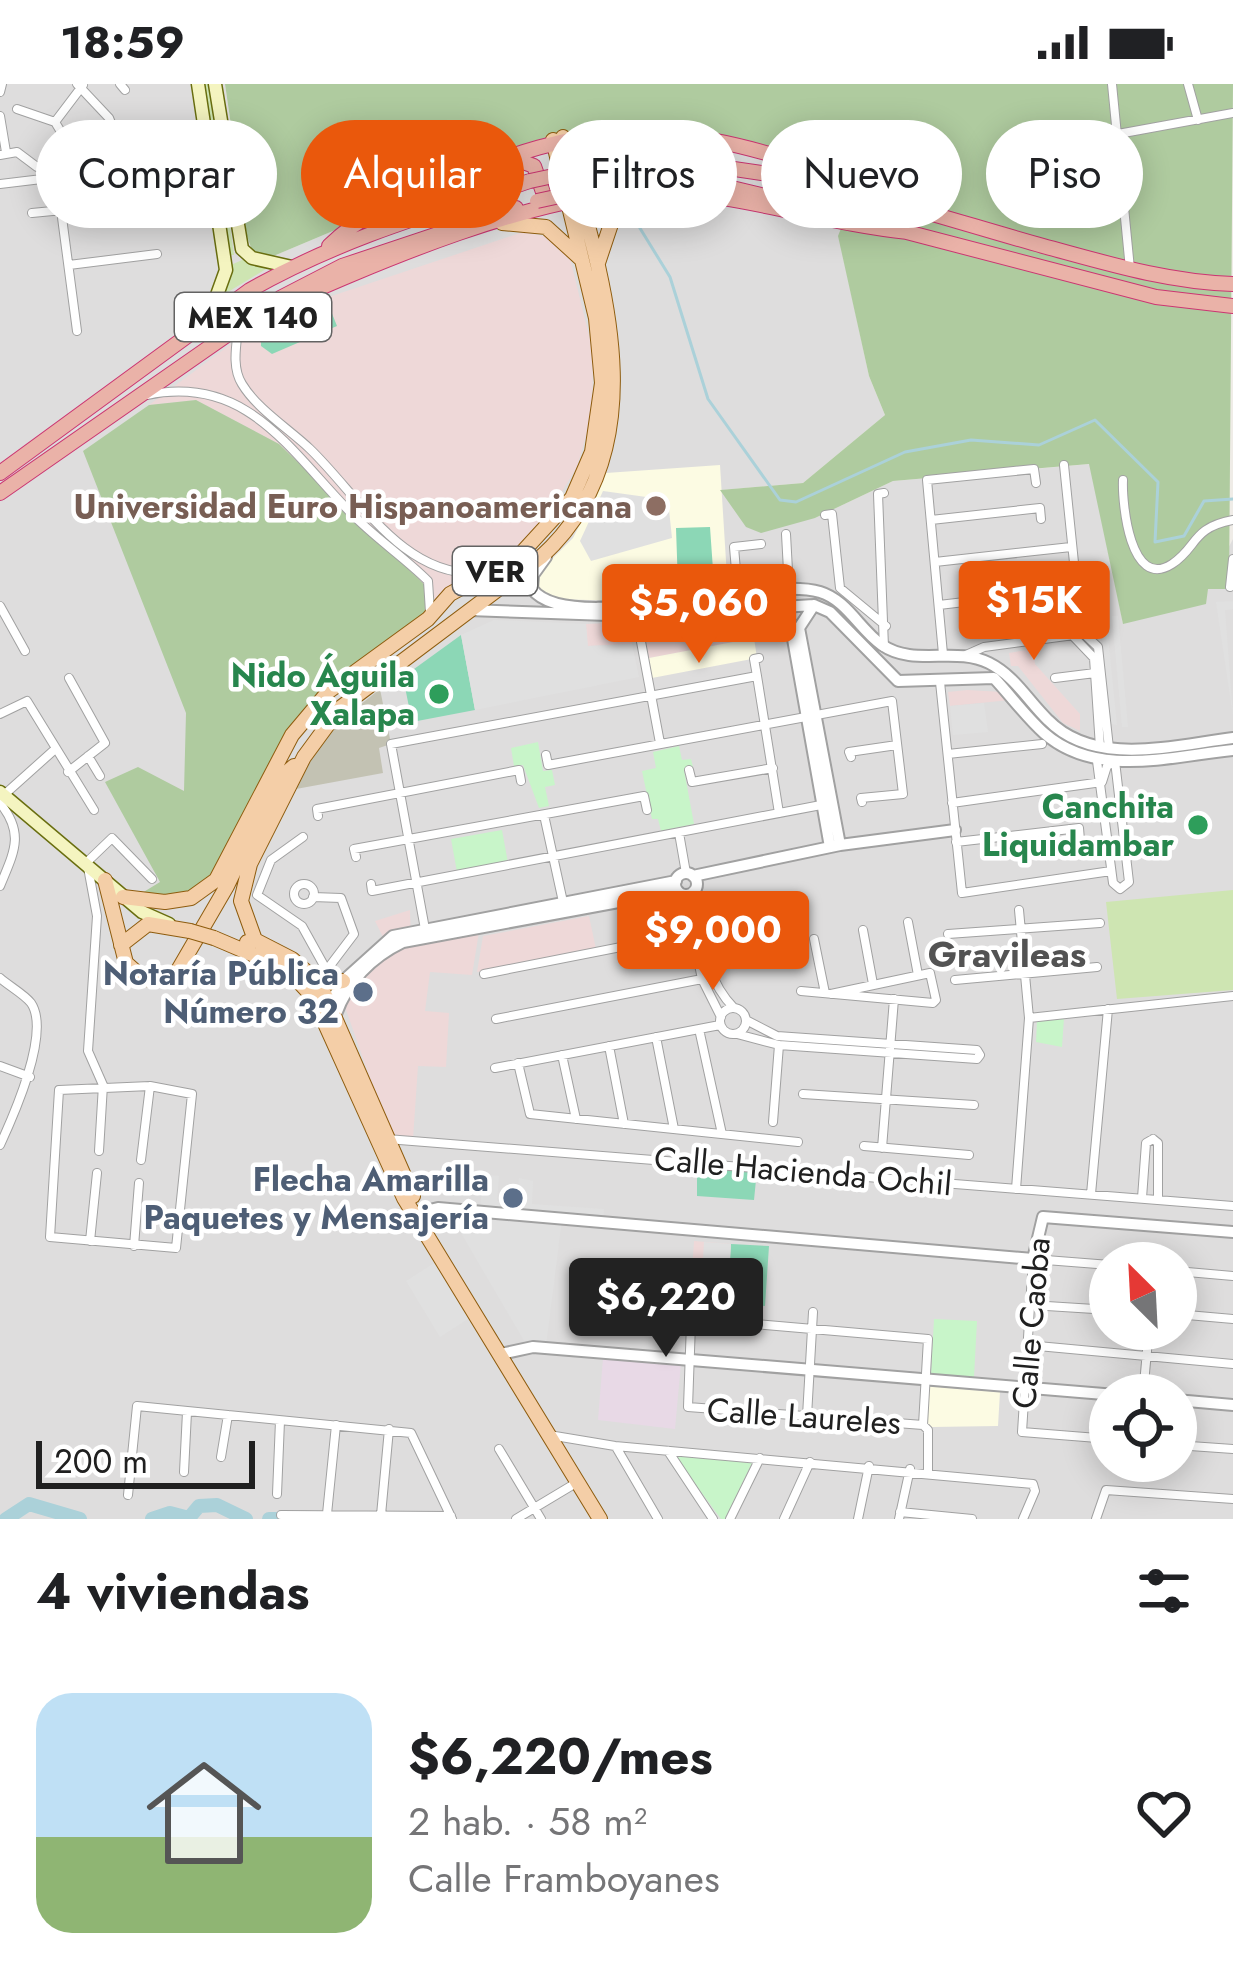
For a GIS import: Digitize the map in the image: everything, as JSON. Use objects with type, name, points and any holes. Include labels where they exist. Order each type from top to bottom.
[{"type":"highway","name":"MEX 140","points":[[0,472],[208,320],[328,246],[530,181],[601,166],[657,160],[718,164],[761,174]]},
{"type":"highway","points":[[524,163],[534,166],[544,198],[538,205]]},
{"type":"highway","name":"MEX 140","points":[[737,189],[1156,297],[1233,306]]},
{"type":"highway","points":[[737,200],[858,228],[908,232]]},
{"type":"highway","name":"MEX 140","points":[[0,493],[287,292],[342,266],[548,203]]},
{"type":"highway","points":[[524,212],[548,203]]},
{"type":"highway","name":"MEX 140","points":[[962,224],[1130,270],[1233,284]]},
{"type":"highway","points":[[328,246],[346,228]]},
{"type":"highway","points":[[252,318],[345,277],[487,228]]},
{"type":"main road","points":[[198,84],[203,120]]},
{"type":"main road","points":[[214,84],[220,120]]},
{"type":"main road","points":[[524,225],[546,227],[590,262]]},
{"type":"main road","points":[[208,320],[224,284],[219,228]]},
{"type":"main road","points":[[241,228],[246,254]]},
{"type":"main road","points":[[581,228],[590,262]]},
{"type":"main road","points":[[590,262],[608,228]]},
{"type":"main road","points":[[224,257],[246,254],[292,266]]},
{"type":"main road","name":"VER","points":[[256,810],[273,768],[329,691],[428,619],[450,594],[493,573],[536,542],[572,498],[592,452],[602,407],[590,262]]},
{"type":"main road","name":"VER","points":[[304,757],[340,708],[553,546],[592,488],[613,419],[614,352],[590,262]]},
{"type":"main road","points":[[572,498],[580,502],[574,519]]},
{"type":"main road","points":[[469,610],[457,599],[471,581]]},
{"type":"main road","points":[[398,663],[386,656],[405,636]]},
{"type":"main road","points":[[123,897],[166,902],[205,889],[216,880],[278,780],[304,757]]},
{"type":"main road","points":[[304,757],[243,887],[241,901],[255,940],[290,964],[330,1010]]},
{"type":"main road","points":[[2,796],[87,862],[123,897],[170,925],[321,978],[343,981]]},
{"type":"main road","points":[[105,880],[126,963],[144,980],[164,980],[177,972],[227,886],[256,810]]},
{"type":"main road","points":[[121,944],[148,924],[170,925]]},
{"type":"main road","points":[[236,945],[255,940]]},
{"type":"main road","points":[[321,978],[380,1140],[419,1217],[600,1519]]},
{"type":"street","points":[[1112,84],[1116,120]]},
{"type":"street","points":[[1188,84],[1198,120]]},
{"type":"street","points":[[56,120],[81,85],[110,120]]},
{"type":"street","points":[[17,109],[49,120]]},
{"type":"street","points":[[1143,130],[1233,113]]},
{"type":"street","points":[[0,116],[3,148],[27,156],[36,166]]},
{"type":"street","points":[[0,184],[36,177]]},
{"type":"street","points":[[32,213],[36,213]]},
{"type":"street","points":[[63,228],[77,331]]},
{"type":"street","points":[[1126,228],[1130,270]]},
{"type":"street","points":[[68,265],[157,254]]},
{"type":"street","points":[[238,328],[236,366],[244,388],[315,454],[360,509],[440,568],[493,573]]},
{"type":"street","points":[[141,396],[176,389],[208,392],[272,428],[352,514],[428,581],[434,597],[428,619]]},
{"type":"street","points":[[966,656],[983,647],[1077,633],[1098,647],[1105,754],[1102,782],[1111,872],[1115,888],[1125,887],[1126,835],[1105,754],[1089,647],[1077,633],[1064,465]]},
{"type":"street","points":[[940,682],[953,670],[945,654],[927,480],[1034,469],[1036,483]]},
{"type":"street","points":[[1124,480],[1133,551],[1158,568],[1173,564],[1207,527],[1233,520]]},
{"type":"street","points":[[884,493],[878,494],[887,627],[884,647]]},
{"type":"street","points":[[931,520],[1040,508],[1041,519]]},
{"type":"street","points":[[825,515],[832,514],[840,588],[887,627]]},
{"type":"street","points":[[785,534],[795,606]]},
{"type":"street","points":[[738,595],[734,547],[760,544]]},
{"type":"street","points":[[553,546],[533,575],[532,589],[539,598],[617,610]]},
{"type":"street","points":[[935,562],[1071,547]]},
{"type":"street","points":[[1230,587],[1231,560]]},
{"type":"street","points":[[635,611],[796,589],[828,595],[884,647],[927,656],[966,656],[1010,678],[1066,735],[1105,754],[1233,738]]},
{"type":"street","points":[[939,605],[1049,592],[1051,604]]},
{"type":"street","points":[[469,610],[814,605],[830,612],[898,681],[994,678],[1043,733],[1066,750],[1105,754],[1233,750]]},
{"type":"street","points":[[814,605],[799,628],[821,805],[836,846]]},
{"type":"street","points":[[0,606],[25,651]]},
{"type":"street","points":[[777,607],[790,622],[836,846]]},
{"type":"street","points":[[635,611],[660,743]]},
{"type":"street","points":[[927,656],[921,666],[940,682],[962,893],[1111,872]]},
{"type":"street","points":[[759,658],[754,659],[779,813]]},
{"type":"street","points":[[1055,678],[1095,673]]},
{"type":"street","points":[[425,932],[391,744],[757,676]]},
{"type":"street","points":[[68,772],[105,743],[69,678]]},
{"type":"street","points":[[0,714],[26,701],[94,810]]},
{"type":"street","points":[[546,755],[548,765],[892,701],[902,794],[861,798],[862,802]]},
{"type":"street","points":[[948,754],[1042,744]]},
{"type":"street","points":[[850,757],[849,752],[897,745]]},
{"type":"street","points":[[0,886],[18,843],[2,796],[53,751]]},
{"type":"street","points":[[1102,782],[1105,754]]},
{"type":"street","points":[[88,756],[100,776]]},
{"type":"street","points":[[689,770],[692,782],[772,768]]},
{"type":"street","points":[[318,816],[316,809],[519,770],[521,781]]},
{"type":"street","points":[[952,803],[1102,782]]},
{"type":"street","points":[[356,857],[354,849],[644,796],[647,810]]},
{"type":"street","points":[[371,884],[372,891],[821,805]]},
{"type":"street","points":[[544,815],[563,902]]},
{"type":"street","points":[[330,1010],[375,958],[425,932],[685,884],[836,846],[1079,827],[1080,840]]},
{"type":"street","points":[[679,833],[702,979],[721,1021],[736,1034],[779,1045],[977,1050],[980,1054],[977,1059],[891,1048]]},
{"type":"street","points":[[303,837],[271,860],[256,896],[302,926],[321,978]]},
{"type":"street","points":[[98,1151],[103,1084],[88,1051],[97,916],[87,862],[112,838],[152,879]]},
{"type":"street","points":[[330,1010],[343,981],[382,943],[563,902],[685,884]]},
{"type":"street","points":[[313,897],[341,898],[354,934],[321,978]]},
{"type":"street","points":[[1016,1189],[1029,1018],[1018,910]]},
{"type":"street","points":[[484,974],[762,920]]},
{"type":"street","points":[[908,922],[918,975]]},
{"type":"street","points":[[948,934],[1100,923]]},
{"type":"street","points":[[863,930],[873,985]]},
{"type":"street","points":[[814,939],[828,993]]},
{"type":"street","points":[[701,954],[717,991],[746,1020],[777,1036],[807,1043]]},
{"type":"street","points":[[955,980],[1096,967]]},
{"type":"street","points":[[801,991],[935,1002],[934,977],[918,975],[828,993]]},
{"type":"street","points":[[0,978],[30,1002],[34,1012],[30,1077],[0,1145]]},
{"type":"street","points":[[496,1019],[702,979]]},
{"type":"street","points":[[1029,1018],[1233,996]]},
{"type":"street","points":[[882,1148],[894,999]]},
{"type":"street","points":[[495,1068],[699,1029],[721,1021],[734,1009]]},
{"type":"street","points":[[1091,1194],[1108,1009]]},
{"type":"street","points":[[736,1034],[746,1020]]},
{"type":"street","points":[[699,1029],[722,1134]]},
{"type":"street","points":[[656,1037],[674,1129]]},
{"type":"street","points":[[773,1122],[779,1045]]},
{"type":"street","points":[[609,1046],[624,1124]]},
{"type":"street","points":[[562,1055],[576,1119]]},
{"type":"street","points":[[518,1064],[530,1114],[798,1142]]},
{"type":"street","points":[[0,1066],[30,1077]]},
{"type":"street","points":[[103,1084],[192,1094],[178,1245],[172,1250],[47,1233],[59,1090],[103,1084]]},
{"type":"street","points":[[141,1160],[150,1086]]},
{"type":"street","points":[[803,1094],[974,1105]]},
{"type":"street","points":[[1142,1198],[1146,1143],[1153,1138],[1158,1143],[1158,1200]]},
{"type":"street","name":"Calle Hacienda Ochil","points":[[380,1140],[1233,1206]]},
{"type":"street","points":[[864,1146],[969,1155]]},
{"type":"street","points":[[90,1241],[97,1173]]},
{"type":"street","points":[[134,1246],[139,1183]]},
{"type":"street","name":"Calle Caoba","points":[[1089,1437],[1022,1432],[1033,1258],[1043,1216],[1233,1232]]},
{"type":"street","points":[[419,1217],[1089,1263]]},
{"type":"street","points":[[1197,1273],[1233,1276]]},
{"type":"street","points":[[1031,1305],[1089,1309]]},
{"type":"street","points":[[806,1416],[813,1312]]},
{"type":"street","points":[[1197,1316],[1233,1319]]},
{"type":"street","points":[[688,1362],[693,1321],[930,1341],[928,1471]]},
{"type":"street","points":[[1028,1345],[1233,1364]]},
{"type":"street","points":[[501,1354],[533,1347],[1089,1393]]},
{"type":"street","points":[[1145,1374],[1147,1350]]},
{"type":"street","name":"Calle Laureles","points":[[688,1362],[685,1406],[926,1428]]},
{"type":"street","points":[[1197,1402],[1233,1405]]},
{"type":"street","points":[[128,1495],[137,1406],[389,1429],[417,1439],[452,1517],[281,1515]]},
{"type":"street","points":[[184,1472],[187,1412]]},
{"type":"street","points":[[221,1456],[227,1415]]},
{"type":"street","points":[[277,1494],[280,1421]]},
{"type":"street","points":[[327,1514],[336,1425]]},
{"type":"street","points":[[381,1515],[389,1429]]},
{"type":"street","points":[[549,1435],[615,1446],[910,1469],[1033,1484],[1035,1491],[1023,1519]]},
{"type":"street","points":[[615,1446],[658,1519]]},
{"type":"street","points":[[1197,1446],[1233,1449]]},
{"type":"street","points":[[499,1449],[541,1519]]},
{"type":"street","points":[[668,1450],[713,1519]]},
{"type":"street","points":[[730,1519],[760,1458]]},
{"type":"street","points":[[784,1519],[810,1462]]},
{"type":"street","points":[[858,1519],[868,1466]]},
{"type":"street","points":[[910,1469],[900,1515],[972,1519]]},
{"type":"street","points":[[516,1519],[578,1482]]},
{"type":"street","points":[[1096,1519],[1106,1490],[1233,1499]]},
{"type":"shaded area","points":[[0,84],[225,84],[230,120],[36,120],[36,228],[246,228],[264,260],[340,228],[524,228],[524,151],[548,145],[548,228],[737,228],[737,147],[761,153],[761,228],[842,228],[839,237],[869,376],[885,415],[803,483],[721,490],[740,511],[815,518],[893,481],[1090,464],[1123,623],[1207,589],[1233,539],[1233,1519],[0,1519]]},
{"type":"shaded area","points":[[523,232],[548,237],[570,258],[593,352],[592,415],[577,467],[541,526],[503,559],[425,611],[423,584],[279,444],[196,400],[149,405],[266,318]]},
{"type":"shaded area","name":"Universidad Euro Hispanoamericana","points":[[720,465],[728,593],[625,601],[554,599],[536,589],[535,576],[573,538],[606,473]]},
{"type":"shaded area","points":[[603,491],[668,500],[672,538],[591,561],[580,541]]},
{"type":"shaded area","points":[[1233,601],[1233,609],[1225,610],[1233,716],[1216,602]]},
{"type":"shaded area","points":[[1112,616],[1118,616],[1128,727],[1122,727]]},
{"type":"shaded area","points":[[764,617],[785,634],[649,658],[643,623]]},
{"type":"shaded area","points":[[1100,617],[1106,617],[1117,725],[1111,724]]},
{"type":"shaded area","points":[[494,620],[586,624],[588,646],[632,644],[639,677],[475,710],[461,635]]},
{"type":"shaded area","points":[[631,622],[632,644],[587,646],[586,624]]},
{"type":"shaded area","points":[[754,638],[757,658],[652,678],[649,658]]},
{"type":"shaded area","points":[[1033,649],[1035,664],[1080,714],[1080,731],[1063,723],[1018,666],[1011,666],[1009,653]]},
{"type":"shaded area","points":[[380,689],[391,744],[379,748],[383,773],[296,789],[312,752],[341,720]]},
{"type":"shaded area","points":[[948,692],[1002,692],[1010,700],[950,706]]},
{"type":"shaded area","points":[[984,703],[988,732],[953,735],[950,706]]},
{"type":"shaded area","points":[[1114,767],[1125,884],[1118,884],[1108,768]]},
{"type":"shaded area","points":[[410,910],[411,944],[479,932],[472,975],[430,972],[425,1011],[449,1013],[446,1067],[418,1066],[413,1139],[391,1138],[345,1007],[347,995],[391,953],[375,921]]},
{"type":"shaded area","points":[[589,916],[596,949],[477,972],[483,936]]},
{"type":"shaded area","points":[[483,1175],[499,1176],[497,1201],[517,1202],[519,1178],[533,1181],[532,1204],[604,1209],[603,1222],[562,1219],[546,1346],[526,1344],[447,1209],[480,1211]]},
{"type":"shaded area","points":[[694,1241],[731,1244],[727,1303],[690,1301]]},
{"type":"shaded area","points":[[704,1242],[731,1244],[728,1294],[701,1293]]},
{"type":"shaded area","points":[[439,1260],[474,1315],[440,1337],[406,1281]]},
{"type":"shaded area","points":[[603,1358],[681,1363],[675,1429],[598,1420]]},
{"type":"shaded area","points":[[928,1386],[1000,1392],[998,1426],[932,1427],[925,1421]]},
{"type":"green space","points":[[203,84],[210,84],[215,120],[208,120]]},
{"type":"green space","points":[[225,84],[1233,84],[1229,589],[1208,589],[1206,604],[1123,624],[1089,464],[893,481],[815,518],[761,533],[746,527],[720,490],[803,483],[885,415],[869,376],[838,236],[841,228],[962,228],[962,120],[761,120],[761,153],[737,147],[737,120],[548,120],[548,145],[524,151],[524,120],[301,120],[301,228],[340,228],[264,260],[253,253],[246,228],[277,228],[277,120],[230,120]]},
{"type":"green space","points":[[225,228],[230,228],[234,255],[229,255]]},
{"type":"green space","points":[[244,259],[266,269],[223,295],[229,266]]},
{"type":"green space","points":[[329,306],[337,326],[272,354],[261,346],[261,335]]},
{"type":"green space","points":[[196,400],[279,444],[430,590],[425,611],[415,623],[307,713],[214,874],[190,894],[167,899],[137,896],[160,882],[105,782],[138,767],[184,791],[186,713],[83,451],[149,405]]},
{"type":"green space","points":[[710,527],[714,584],[678,586],[676,528]]},
{"type":"green space","name":"Nido Águila Xalapa","points":[[461,635],[475,710],[412,722],[403,677]]},
{"type":"green space","points":[[538,742],[543,771],[552,770],[555,785],[545,787],[549,806],[539,808],[523,765],[514,766],[511,748]]},
{"type":"green space","points":[[679,746],[682,760],[691,759],[693,767],[684,770],[694,824],[661,831],[658,819],[652,819],[642,771],[656,768],[653,752]]},
{"type":"green space","points":[[502,830],[508,863],[457,872],[451,839]]},
{"type":"green space","points":[[1233,890],[1233,990],[1117,999],[1106,902]]},
{"type":"green space","points":[[1064,1018],[1062,1047],[1036,1042],[1037,1021]]},
{"type":"green space","points":[[697,1165],[757,1170],[754,1200],[697,1196]]},
{"type":"green space","points":[[731,1244],[769,1246],[765,1306],[727,1303]]},
{"type":"green space","points":[[934,1319],[977,1321],[974,1377],[931,1374]]},
{"type":"green space","points":[[673,1454],[752,1463],[725,1519],[721,1519]]},
{"type":"waterway","points":[[640,228],[670,277],[708,399],[780,500],[796,502],[905,452],[971,440],[1039,445],[1095,420],[1158,482],[1155,542],[1184,536],[1204,501],[1233,499]]},
{"type":"waterway","points":[[6,1519],[29,1504],[80,1519]]},
{"type":"waterway","points":[[152,1519],[170,1513],[189,1518],[199,1506],[217,1505],[246,1519]]},
{"type":"waterway","points":[[269,1519],[301,1519]]},
{"type":"place","name":"Universidad Euro Hispanoamericana","points":[[656,506]]},
{"type":"place","name":"Nido Águila Xalapa","points":[[439,694]]},
{"type":"place","name":"Canchita Liquidambar","points":[[1198,825]]},
{"type":"place","name":"Notaría Pública Número 32","points":[[363,992]]},
{"type":"place","name":"Flecha Amarilla Paquetes y Mensajería","points":[[513,1198]]},
{"type":"district","name":"Gravileas","points":[[1007,954]]}]
